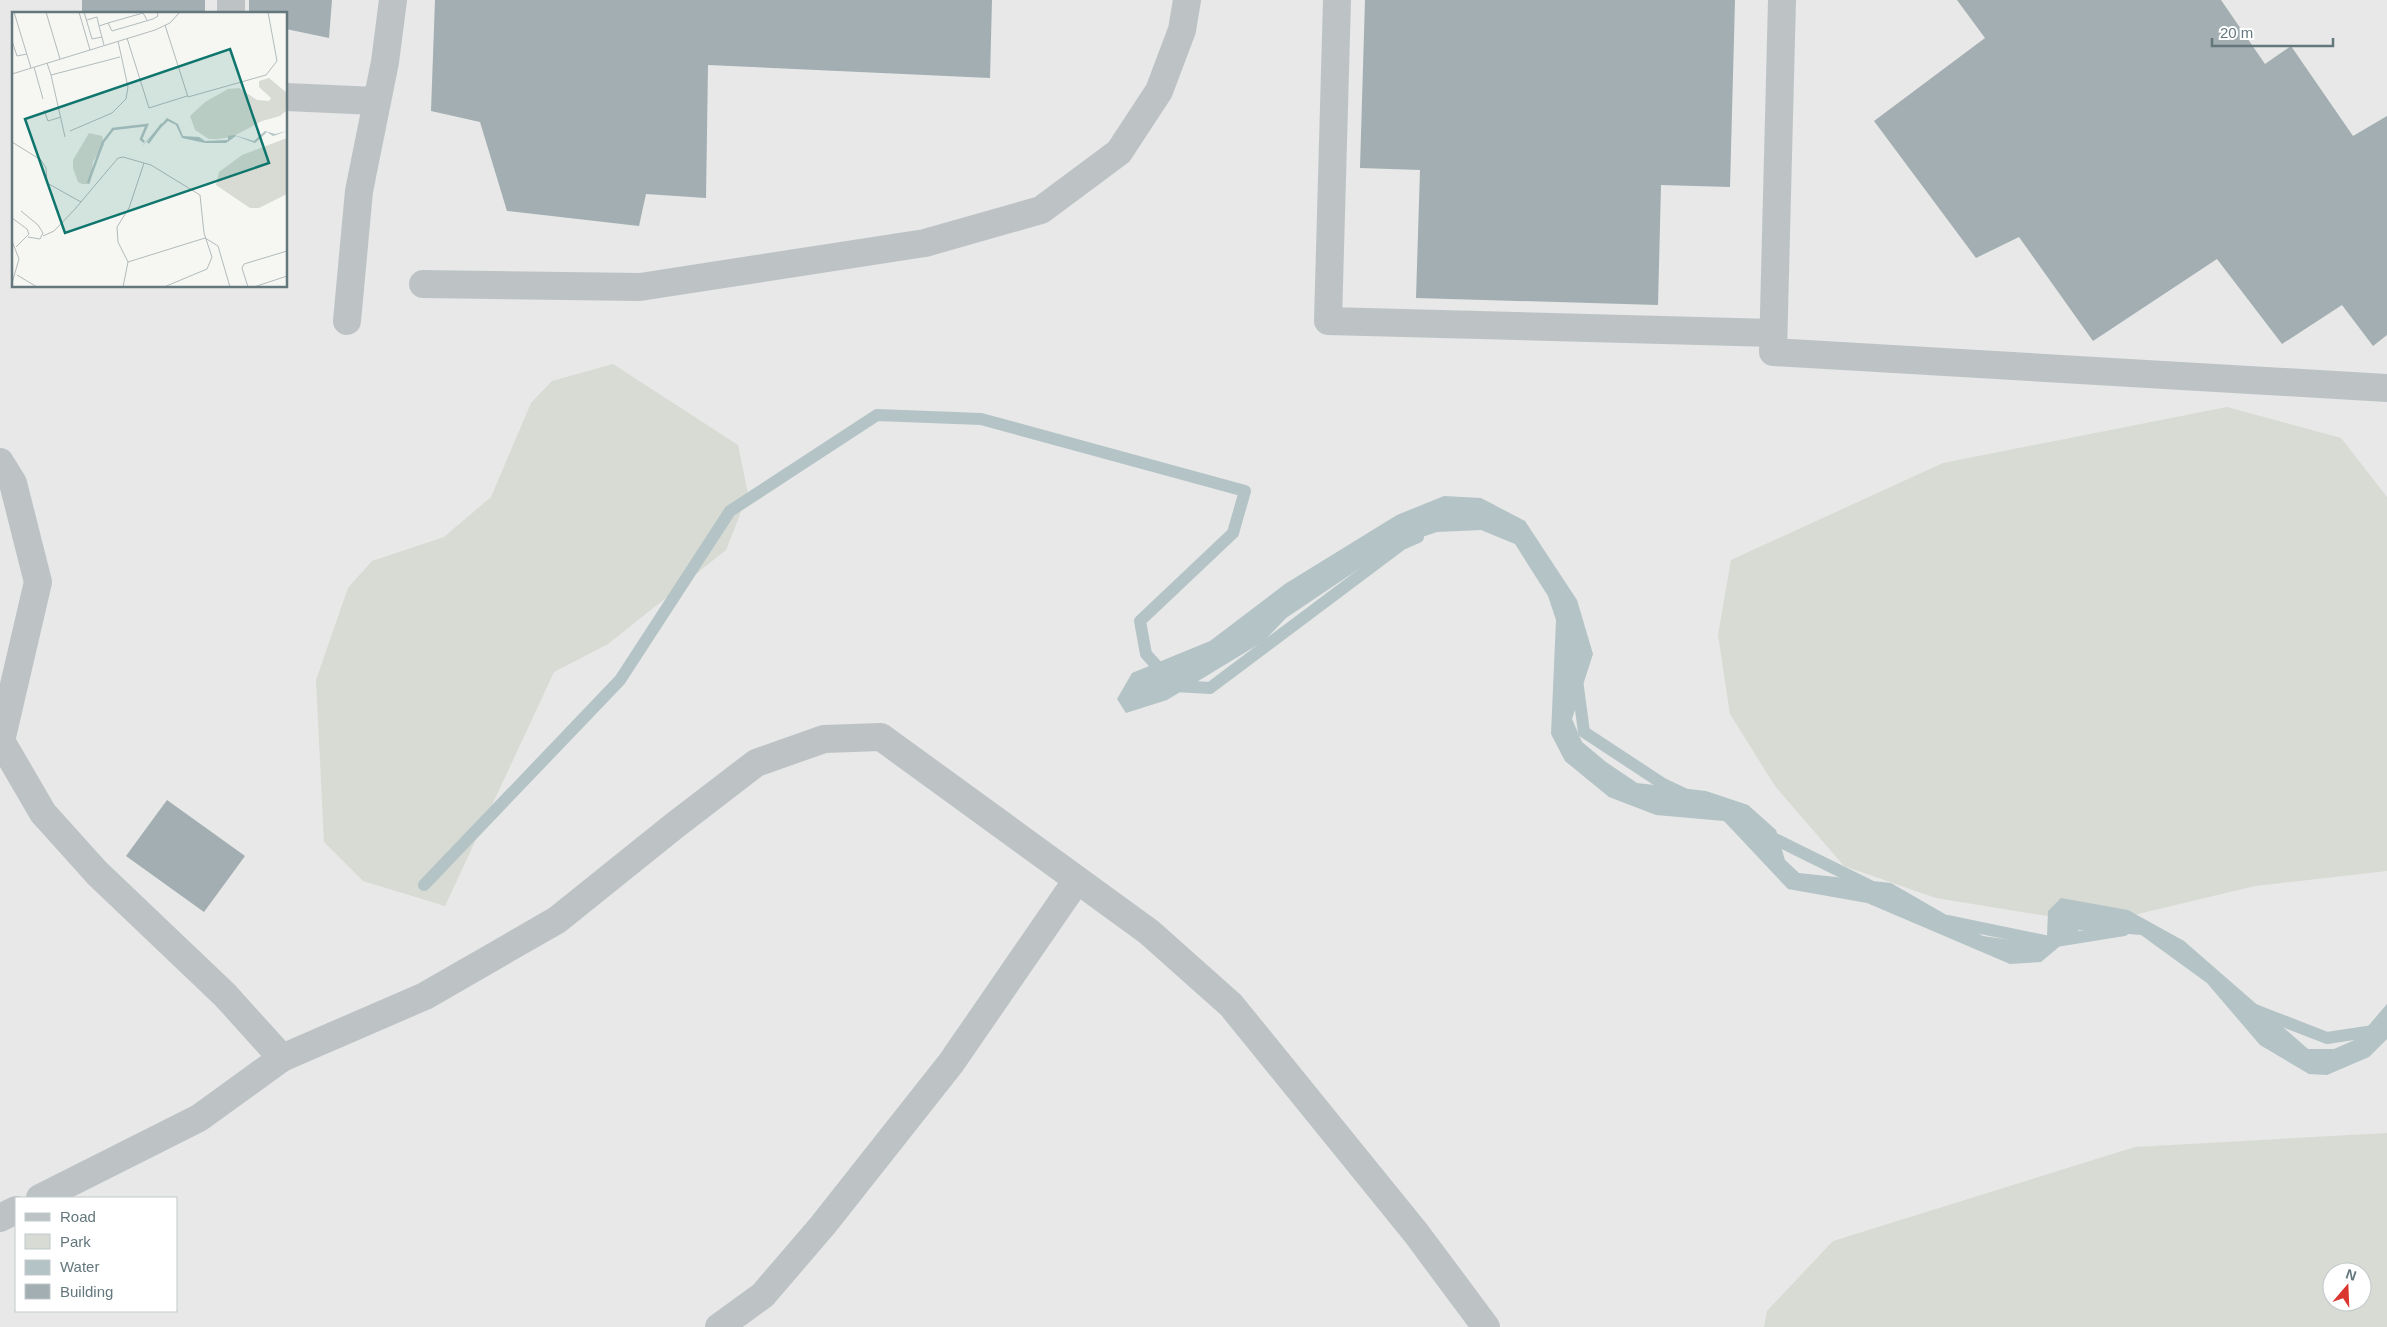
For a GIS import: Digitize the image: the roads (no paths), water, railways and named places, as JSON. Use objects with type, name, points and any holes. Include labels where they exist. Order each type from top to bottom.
[{"type":"lane","points":[[347,320],[359,191],[385,62],[393,0]]},
{"type":"lane","points":[[423,284],[640,287],[925,243],[1041,210],[1119,152],[1159,91],[1182,30],[1187,0]]},
{"type":"lane","points":[[1337,0],[1328,321],[1774,334]]},
{"type":"lane","points":[[1782,0],[1773,352],[2387,388]]},
{"type":"lane","points":[[288,97],[376,101]]},
{"type":"lane","points":[[0,462],[13,483],[38,582],[0,741],[43,813],[97,873],[225,995],[282,1058]]},
{"type":"lane","points":[[42,1197],[199,1118],[282,1058],[425,996],[557,920],[756,763],[824,739],[881,737],[1149,932],[1231,1005],[1416,1233],[1486,1327]]},
{"type":"lane","points":[[719,1327],[763,1295],[823,1225],[951,1063],[1077,880]]},
{"type":"lane","points":[[0,1218],[15,1210]]},
{"type":"water","points":[[1444,496],[1481,498],[1525,521],[1577,600],[1593,654],[1572,719],[1582,742],[1606,762],[1637,783],[1706,791],[1748,805],[1776,830],[1785,860],[1799,873],[1891,883],[1983,936],[2039,944],[2047,936],[2048,911],[2061,898],[2128,910],[2184,941],[2308,1049],[2334,1049],[2357,1039],[2387,1004],[2387,1039],[2369,1057],[2327,1075],[2309,1074],[2260,1045],[2207,983],[2141,935],[2079,930],[2041,962],[2010,964],[1867,903],[1788,889],[1724,821],[1656,815],[1609,797],[1565,761],[1551,734],[1556,620],[1548,596],[1515,544],[1481,530],[1437,532],[1390,548],[1286,618],[1264,641],[1167,700],[1126,713],[1117,699],[1132,673],[1210,641],[1285,584],[1397,515]]},
{"type":"waterway","points":[[424,885],[620,680],[730,511],[877,415],[981,419],[1245,491],[1233,533],[1140,621],[1146,654],[1175,686],[1210,688],[1402,544],[1418,537]]},
{"type":"waterway","points":[[1577,680],[1584,732],[1663,784],[1684,794]]},
{"type":"waterway","points":[[1765,834],[1870,886]]},
{"type":"waterway","points":[[1947,921],[2049,942],[2124,930]]},
{"type":"waterway","points":[[2255,1010],[2327,1038],[2387,1029]]}]
